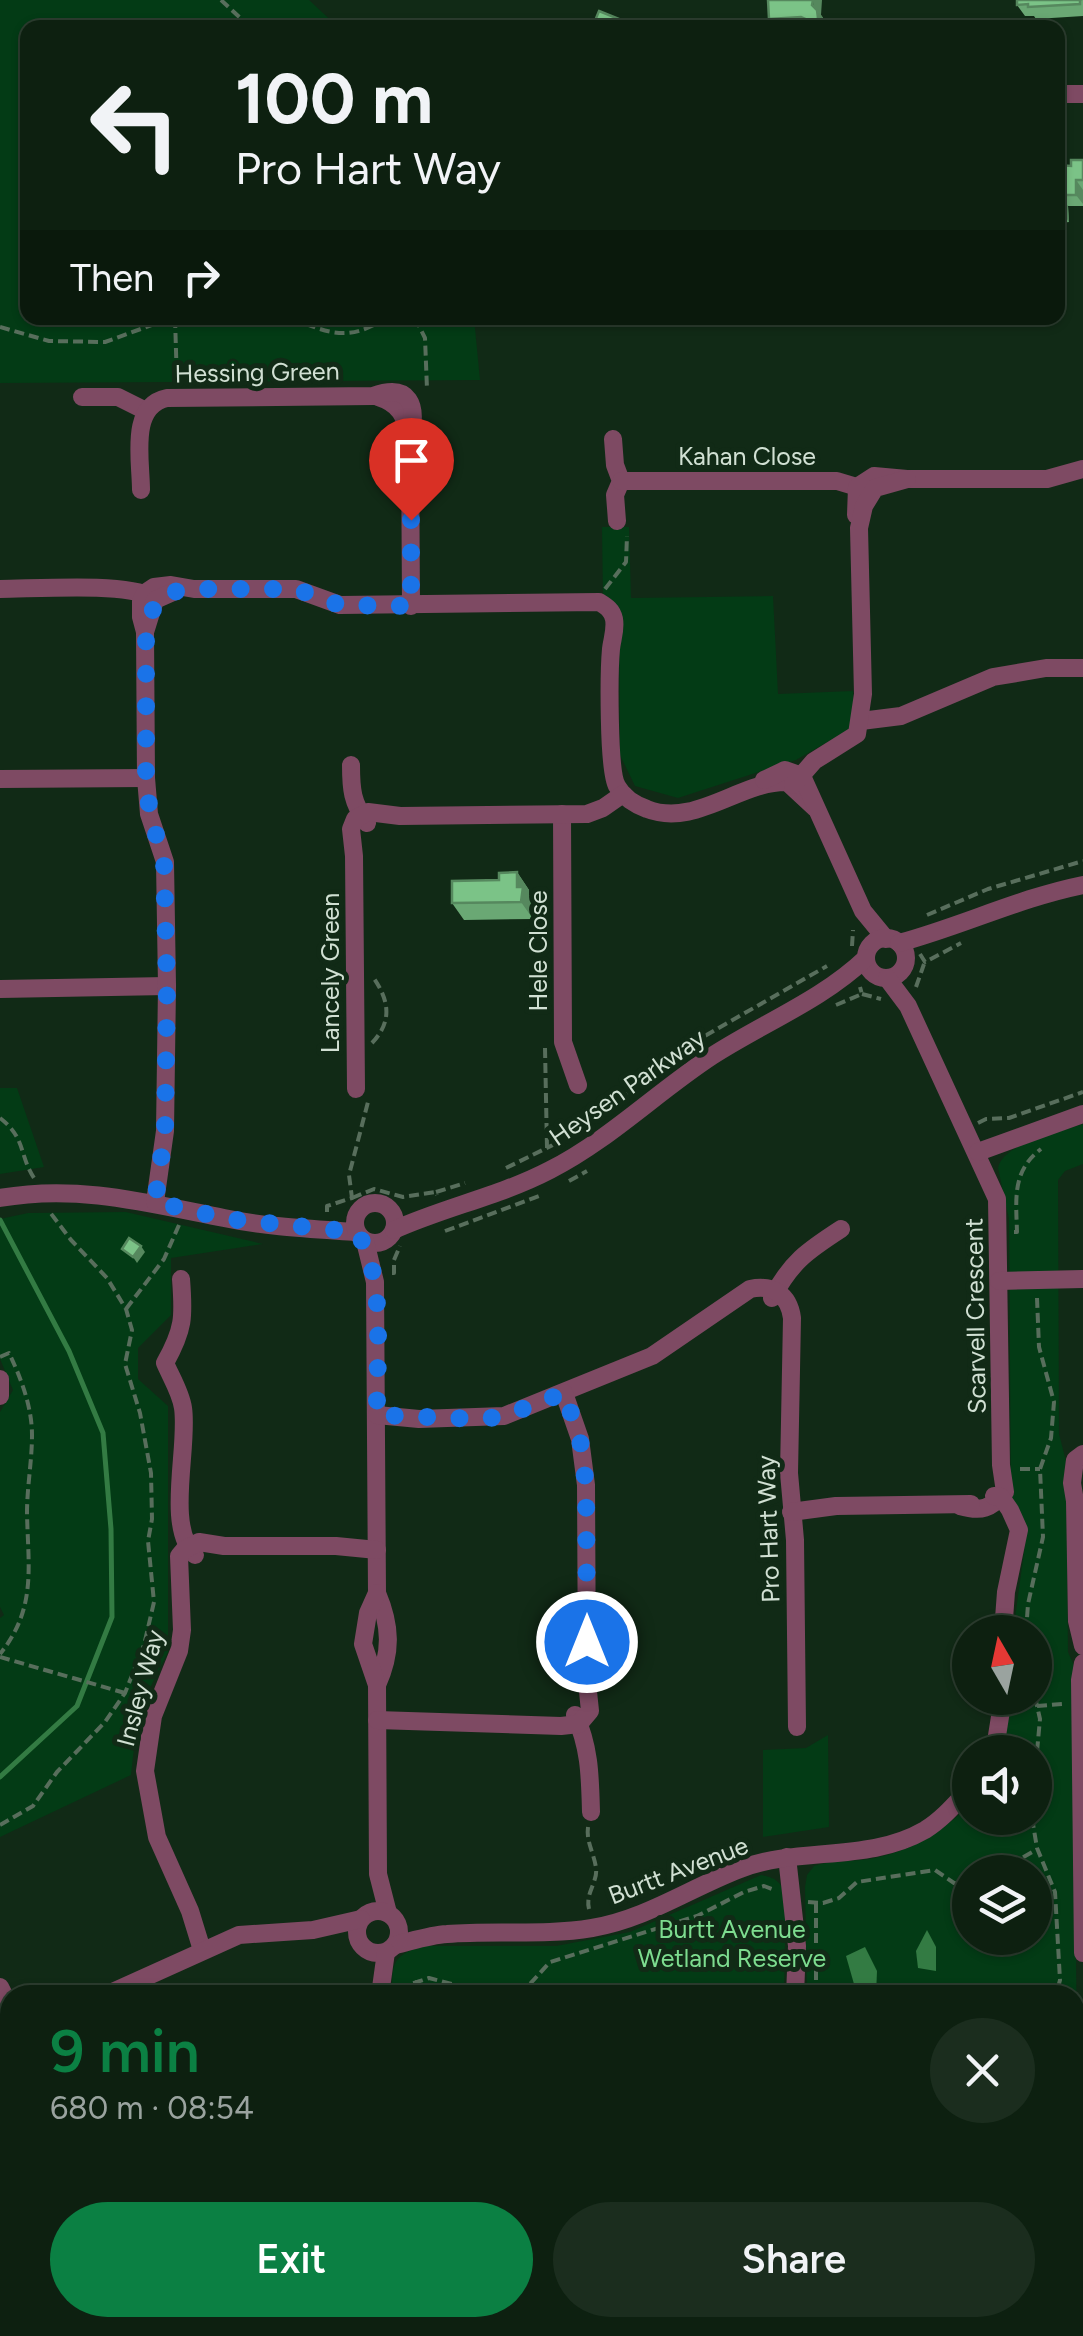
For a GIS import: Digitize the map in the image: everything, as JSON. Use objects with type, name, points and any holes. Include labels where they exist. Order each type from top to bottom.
[{"type":"street","name":"Hessing Green","points":[[82,396],[118,397],[146,410]]},
{"type":"street","name":"Hessing Green","points":[[141,490],[140,427],[146,410],[158,400],[373,396],[397,405],[410,437],[411,606]]},
{"type":"street","points":[[613,439],[615,465],[621,480],[615,496],[622,526]]},
{"type":"street","points":[[0,589],[112,589],[150,596],[194,589],[296,589],[340,605],[599,602],[614,620],[612,774],[623,794],[651,811],[670,813],[697,809],[774,782],[798,781],[814,761],[857,734],[861,721],[862,492],[907,479],[1047,479],[1083,469]]},
{"type":"street","name":"Kahan Close","points":[[621,480],[837,482],[862,492]]},
{"type":"street","points":[[150,596],[146,632],[146,778],[150,814],[164,862],[167,986],[165,1131],[150,1202]]},
{"type":"street","points":[[551,604],[596,612],[611,646]]},
{"type":"street","points":[[861,721],[902,716],[993,677],[1046,668],[1083,668]]},
{"type":"street","points":[[351,765],[350,793],[364,819],[587,814],[604,808],[623,794]]},
{"type":"street","points":[[0,779],[146,778]]},
{"type":"street","name":"Scarvell Crescent","points":[[798,781],[815,808],[860,922],[886,958],[997,1199],[1001,1465],[995,1499]]},
{"type":"street","name":"Hele Close","points":[[562,814],[563,1042],[578,1085]]},
{"type":"street","name":"Lancely Green","points":[[363,1091],[354,856],[364,819]]},
{"type":"street","name":"Heysen Parkway","points":[[396,1236],[436,1212],[509,1190],[553,1169],[588,1148],[711,1057],[886,958],[992,910],[1083,885]]},
{"type":"street","points":[[0,989],[167,986]]},
{"type":"street","points":[[978,1152],[1083,1114]]},
{"type":"street","points":[[7,1197],[36,1192],[84,1192],[228,1219],[319,1224],[375,1244],[396,1236]]},
{"type":"street","name":"Heysen Parkway","points":[[355,1205],[373,1203],[390,1210],[436,1212]]},
{"type":"street","points":[[319,1224],[355,1205],[360,1236],[376,1278],[377,1593],[390,1637],[384,1670],[376,1685]]},
{"type":"street","points":[[376,1278],[396,1236],[390,1210]]},
{"type":"street","points":[[377,1419],[504,1416],[564,1393],[652,1356],[750,1288],[762,1286],[773,1295],[802,1253],[840,1230]]},
{"type":"street","points":[[181,1279],[182,1333],[165,1363],[183,1406],[182,1511],[192,1548],[377,1545]]},
{"type":"street","points":[[999,1281],[1083,1279]]},
{"type":"street","name":"Pro Hart Way","points":[[773,1295],[789,1330],[790,1507],[795,1540],[798,1727]]},
{"type":"street","points":[[0,1379],[0,1396]]},
{"type":"street","points":[[564,1393],[580,1439],[586,1485],[587,1682],[577,1719],[590,1763],[591,1812]]},
{"type":"street","points":[[1083,1454],[1075,1460],[1072,1470],[1077,1620],[1074,1640],[1083,1662],[1083,1954]]},
{"type":"street","points":[[1075,1501],[1083,1473]]},
{"type":"street","points":[[790,1507],[960,1506],[995,1499],[1014,1546],[1004,1615]]},
{"type":"street","name":"Insley Way","points":[[192,1548],[182,1590],[179,1651],[153,1716],[145,1771],[157,1837],[207,1948]]},
{"type":"street","points":[[313,1930],[377,1947],[399,1934],[378,1874],[376,1685],[363,1644],[368,1612],[377,1593]]},
{"type":"street","points":[[1077,1620],[1083,1646]]},
{"type":"street","points":[[377,1724],[544,1723],[577,1719]]},
{"type":"street","name":"Burtt Avenue","points":[[377,1947],[444,1934],[595,1928],[648,1912],[740,1869],[793,1856],[860,1852],[892,1844],[925,1830],[952,1808]]},
{"type":"street","points":[[793,1856],[802,1902],[796,1946]]},
{"type":"street","points":[[793,1856],[795,1985]]},
{"type":"street","points":[[378,1874],[357,1930],[377,1947],[380,1985]]},
{"type":"street","points":[[127,1985],[239,1935],[313,1930],[377,1911],[393,1918]]},
{"type":"street","name":"Burtt Avenue","points":[[393,1918],[444,1934]]},
{"type":"path","points":[[221,0],[243,20]]},
{"type":"path","points":[[0,327],[49,341],[105,342],[152,325]]},
{"type":"path","points":[[172,325],[177,398]]},
{"type":"path","points":[[308,325],[322,331],[362,333],[375,325]]},
{"type":"path","points":[[418,325],[425,338],[427,389]]},
{"type":"path","points":[[599,602],[606,585],[626,562],[622,526]]},
{"type":"path","points":[[496,1174],[569,1137],[703,1037],[838,960]]},
{"type":"path","points":[[370,1050],[385,1027],[384,991],[375,981],[372,968]]},
{"type":"path","points":[[355,1205],[349,1175],[368,1113],[363,1091]]},
{"type":"path","points":[[0,1118],[15,1130],[22,1144],[38,1211],[51,1211],[71,1240],[107,1278],[126,1309],[132,1330],[126,1364],[151,1473],[152,1519],[148,1540],[154,1602],[144,1645],[125,1693],[105,1722],[57,1772],[34,1806],[0,1825]]},
{"type":"path","points":[[319,1224],[328,1206],[355,1205],[374,1190],[403,1197],[478,1179]]},
{"type":"path","points":[[432,1234],[444,1231],[436,1212],[436,1192]]},
{"type":"path","points":[[126,1309],[164,1259],[186,1209]]},
{"type":"path","points":[[376,1278],[394,1272],[396,1236]]},
{"type":"path","points":[[1027,1615],[1043,1538],[1040,1469],[1051,1438],[1054,1402],[1039,1348],[1037,1280]]},
{"type":"path","points":[[0,1357],[9,1353],[20,1376],[32,1431],[27,1593],[18,1630],[0,1655],[125,1693]]},
{"type":"path","points":[[1052,1704],[1082,1699]]},
{"type":"path","points":[[589,1908],[587,1900],[597,1872],[587,1833],[591,1812]]},
{"type":"path","points":[[1035,1835],[1055,1892],[1059,1985]]},
{"type":"path","points":[[1026,1855],[1038,1848]]},
{"type":"path","points":[[802,1902],[823,1903],[839,1898],[857,1882],[936,1870],[952,1882]]},
{"type":"path","points":[[417,1980],[418,1985]]},
{"type":"green space","points":[[0,0],[309,0],[330,20],[20,20],[20,325],[475,325],[480,380],[0,383]]},
{"type":"green space","points":[[602,527],[629,527],[631,598],[773,596],[778,694],[853,691],[855,726],[796,760],[678,798],[635,786],[620,755],[619,622],[603,598]]},
{"type":"green space","points":[[0,1088],[17,1088],[44,1167],[0,1174]]},
{"type":"green space","points":[[1083,1124],[1083,1164],[1065,1171],[1058,1180],[1059,1434],[1066,1461],[1068,1652],[1076,1670],[1073,1695],[1076,1985],[807,1985],[805,1887],[814,1866],[897,1852],[952,1820],[952,1835],[1052,1835],[1052,1735],[1005,1735],[1009,1715],[1052,1715],[1052,1615],[1015,1615],[1027,1531],[1011,1500],[1009,1219],[998,1168],[1002,1159],[1021,1145]]},
{"type":"green space","points":[[126,1212],[263,1244],[171,1258],[171,1315],[138,1348],[138,1379],[168,1406],[168,1652],[138,1712],[131,1775],[0,1837],[0,1618],[4,1615],[0,1607],[0,1412],[13,1390],[0,1359],[0,1219],[28,1213]]},
{"type":"green space","points":[[828,1735],[829,1827],[763,1837],[763,1750],[806,1748]]},
{"type":"green space","name":"Burtt Avenue Wetland Reserve","points":[[761,1875],[770,1877],[786,1895],[784,1985],[392,1985],[400,1957],[424,1946],[556,1946],[630,1932]]},
{"type":"shaded area","points":[[927,1930],[936,1947],[936,1971],[918,1968],[916,1951]]},
{"type":"shaded area","points":[[865,1947],[877,1971],[876,1985],[854,1985],[846,1956]]},
{"type":"building","points":[[768,0],[813,0],[818,18],[816,20],[769,19]]},
{"type":"building","points":[[1017,0],[1080,0],[1080,4],[1028,7],[1017,5]]},
{"type":"building","points":[[599,11],[619,19],[619,20],[595,20]]},
{"type":"building","points":[[1071,160],[1083,160],[1083,180],[1076,180],[1076,195],[1065,195],[1065,166],[1071,166]]},
{"type":"building","points":[[517,872],[517,887],[523,887],[521,902],[452,903],[452,881],[499,880],[499,873]]},
{"type":"building","points":[[129,1238],[141,1246],[133,1257],[122,1249]]},
{"type":"waterway","points":[[0,1220],[69,1351],[103,1433],[111,1529],[112,1617],[77,1706],[0,1777]]},
{"type":"route","points":[[411,520],[411,606],[340,605],[296,589],[194,589],[163,595],[150,612],[146,632],[146,778],[150,814],[164,862],[167,986],[165,1131],[155,1202],[228,1219],[356,1232],[364,1241],[374,1282],[377,1415],[482,1419],[536,1406],[564,1393],[580,1439],[586,1485],[587,1642]]}]
